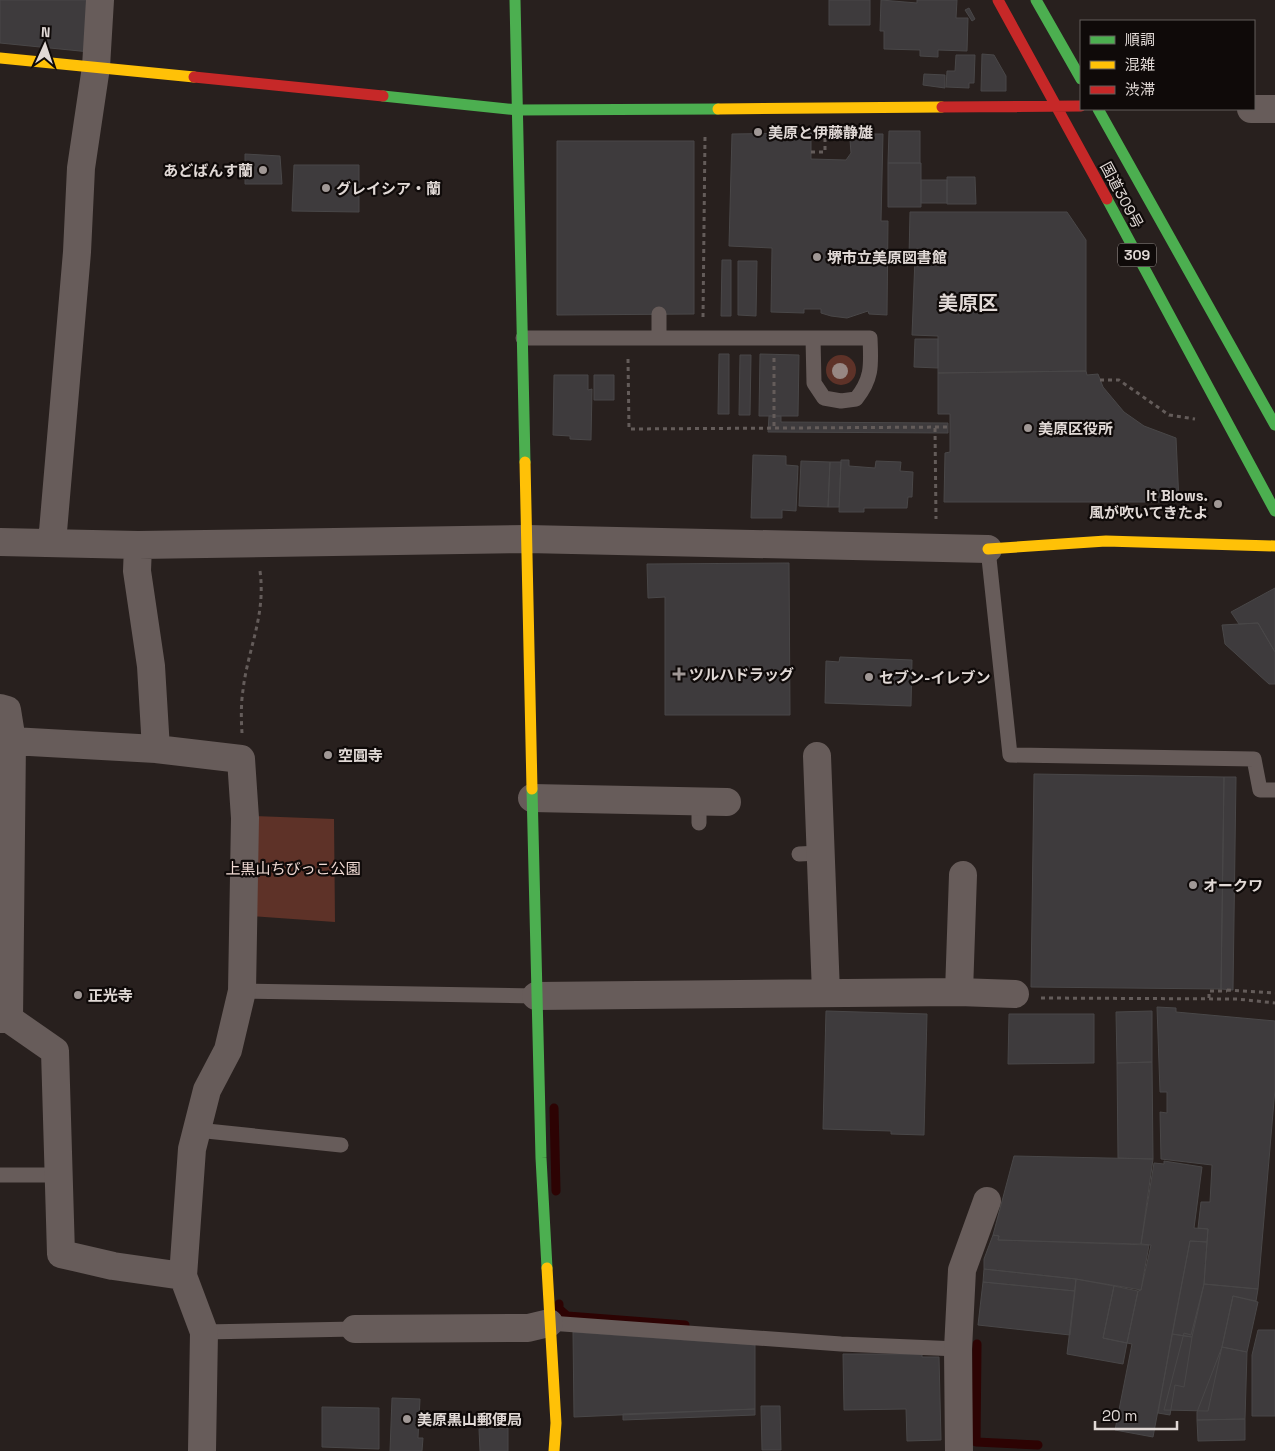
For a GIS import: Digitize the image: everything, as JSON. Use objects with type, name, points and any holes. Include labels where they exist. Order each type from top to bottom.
[{"type":"main road","points":[[515,0],[536,996],[541,1158],[556,1423],[554,1451]]},
{"type":"main road","name":"国道309号","points":[[998,0],[1057,105],[1275,511]]},
{"type":"main road","points":[[1036,0],[1080,77]]},
{"type":"main road","points":[[0,58],[518,110],[1080,106]]},
{"type":"main road","name":"国道309号","points":[[1099,110],[1275,425]]},
{"type":"main road","points":[[988,549],[1106,541],[1275,546]]},
{"type":"street","points":[[52,543],[77,252],[81,168],[96,68],[100,0]]},
{"type":"street","points":[[1255,109],[1275,109]]},
{"type":"street","points":[[0,542],[138,546],[527,539],[988,549]]},
{"type":"street","points":[[138,546],[137,571],[151,666],[156,750]]},
{"type":"street","points":[[0,708],[6,710],[12,740],[6,856],[5,1019],[55,1051],[57,1175],[61,1254],[113,1266],[183,1276]]},
{"type":"street","points":[[12,740],[241,758],[245,818],[242,991],[228,1050],[207,1090],[192,1149],[183,1276],[204,1332],[202,1451]]},
{"type":"street","points":[[817,756],[810,853],[826,993]]},
{"type":"street","points":[[532,798],[699,812],[727,802]]},
{"type":"street","points":[[960,992],[963,875]]},
{"type":"street","points":[[536,996],[960,992],[1016,994]]},
{"type":"street","points":[[960,1451],[958,1350],[962,1270],[988,1202]]},
{"type":"street","points":[[355,1329],[528,1328],[549,1323]]},
{"type":"lane","points":[[659,314],[659,338]]},
{"type":"lane","points":[[523,338],[659,338],[703,338],[773,338],[813,338],[870,338],[871,372],[867,386],[856,399],[841,401],[824,398],[814,383],[813,338]]},
{"type":"lane","points":[[988,549],[1010,754],[1254,759],[1260,790],[1275,790]]},
{"type":"lane","points":[[242,991],[536,996]]},
{"type":"lane","points":[[197,1130],[341,1144]]},
{"type":"lane","points":[[0,1175],[57,1175]]},
{"type":"lane","points":[[549,1323],[841,1344],[958,1350]]},
{"type":"lane","points":[[204,1332],[355,1329]]},
{"type":"path","points":[[703,338],[705,110]]},
{"type":"path","points":[[811,152],[825,152],[825,134]]},
{"type":"path","points":[[773,338],[774,428]]},
{"type":"path","points":[[620,359],[629,359],[629,429],[950,427]]},
{"type":"path","points":[[1100,380],[1119,380],[1169,415],[1228,422]]},
{"type":"path","points":[[935,428],[937,526]]},
{"type":"path","points":[[241,758],[243,755],[242,691],[259,622],[262,598],[257,543]]},
{"type":"path","points":[[1209,998],[1209,991],[1227,990],[1275,993]]},
{"type":"path","points":[[1016,994],[1026,997],[1106,1000],[1209,998],[1275,1003]]},
{"type":"green space","points":[[841,355],[852,359],[856,370],[852,381],[841,385],[830,381],[826,370],[830,359]]},
{"type":"green space","name":"上黒山ちびっこ公園","points":[[254,816],[334,819],[335,922],[251,916]]},
{"type":"building","points":[[0,0],[94,0],[90,52],[0,43]]},
{"type":"building","points":[[829,0],[870,0],[870,25],[829,25]]},
{"type":"building","points":[[881,0],[917,3],[917,0],[957,0],[956,18],[968,18],[967,51],[938,50],[938,57],[920,56],[920,50],[884,49],[884,31],[880,31]]},
{"type":"building","points":[[969,8],[975,19],[972,21],[965,10]]},
{"type":"building","points":[[982,54],[994,55],[1006,76],[1006,91],[981,91]]},
{"type":"building","points":[[956,55],[975,55],[974,83],[969,83],[969,88],[946,87],[947,71],[955,71]]},
{"type":"building","points":[[924,74],[945,75],[945,88],[923,85]]},
{"type":"building","points":[[889,131],[920,131],[920,163],[888,163]]},
{"type":"building","points":[[811,133],[811,159],[846,160],[851,153],[850,140],[846,134],[883,134],[881,221],[888,221],[887,315],[869,314],[868,311],[847,318],[821,313],[821,309],[804,309],[804,313],[771,312],[772,248],[729,246],[732,134]]},
{"type":"building","points":[[811,133],[846,134],[846,136],[811,136]]},
{"type":"building","points":[[557,141],[694,141],[694,314],[557,315]]},
{"type":"building","name":"あどばんす蘭","points":[[245,154],[280,156],[282,184],[245,184]]},
{"type":"building","points":[[888,163],[921,163],[921,207],[888,207]]},
{"type":"building","name":"グレイシア・蘭","points":[[294,165],[359,165],[359,212],[292,211]]},
{"type":"building","points":[[947,177],[975,177],[976,204],[947,204]]},
{"type":"building","points":[[921,180],[947,180],[947,203],[921,203]]},
{"type":"building","points":[[910,212],[1067,212],[1086,240],[1086,371],[938,373],[938,336],[912,335],[915,258],[909,257]]},
{"type":"building","points":[[722,260],[731,260],[731,316],[721,316]]},
{"type":"building","points":[[738,261],[757,261],[756,316],[738,315]]},
{"type":"building","points":[[915,339],[938,339],[938,368],[914,367]]},
{"type":"building","points":[[719,354],[729,354],[729,414],[718,414]]},
{"type":"building","points":[[760,354],[799,355],[798,416],[759,416]]},
{"type":"building","points":[[740,355],[751,355],[750,415],[739,415]]},
{"type":"building","points":[[1086,371],[1087,375],[1098,374],[1103,387],[1124,412],[1144,426],[1176,438],[1179,502],[944,502],[945,453],[950,452],[950,414],[938,414],[938,373]]},
{"type":"building","points":[[554,375],[588,375],[588,390],[592,389],[591,440],[570,439],[570,436],[553,435]]},
{"type":"building","points":[[594,375],[614,375],[614,400],[594,400]]},
{"type":"building","points":[[769,416],[781,416],[781,422],[948,423],[948,433],[768,432]]},
{"type":"building","points":[[753,455],[786,456],[786,465],[798,466],[796,511],[782,510],[782,518],[751,518]]},
{"type":"building","points":[[841,460],[849,460],[849,466],[875,468],[876,461],[901,462],[900,471],[913,472],[912,497],[908,497],[907,508],[864,508],[864,512],[839,512]]},
{"type":"building","points":[[801,461],[830,462],[828,507],[799,506]]},
{"type":"building","points":[[830,462],[841,462],[839,507],[828,507]]},
{"type":"building","points":[[789,563],[790,715],[665,715],[665,597],[648,598],[647,564]]},
{"type":"building","points":[[1275,588],[1275,652],[1258,623],[1239,624],[1231,612]]},
{"type":"building","points":[[1258,623],[1275,652],[1275,684],[1269,684],[1225,644],[1222,625]]},
{"type":"building","points":[[840,657],[912,660],[911,706],[825,703],[826,661],[839,662]]},
{"type":"building","points":[[1034,774],[1224,777],[1221,989],[1031,987]]},
{"type":"building","points":[[1224,777],[1236,777],[1233,990],[1221,989]]},
{"type":"building","points":[[1157,1007],[1176,1008],[1176,1012],[1275,1021],[1275,1089],[1258,1289],[1204,1284],[1208,1229],[1198,1228],[1201,1202],[1210,1202],[1212,1165],[1161,1159],[1160,1112],[1167,1113],[1167,1092],[1160,1092]]},
{"type":"building","points":[[826,1011],[927,1014],[924,1135],[891,1134],[891,1131],[823,1129]]},
{"type":"building","points":[[1152,1011],[1152,1062],[1117,1063],[1116,1012]]},
{"type":"building","points":[[1009,1014],[1094,1014],[1094,1063],[1008,1064]]},
{"type":"building","points":[[1152,1062],[1153,1159],[1118,1158],[1117,1063]]},
{"type":"building","points":[[1014,1156],[1153,1159],[1141,1244],[998,1240],[999,1236],[993,1235]]},
{"type":"building","points":[[1164,1161],[1202,1167],[1194,1228],[1208,1229],[1207,1242],[1190,1241],[1153,1437],[1115,1430],[1132,1344],[1127,1343],[1138,1291],[1141,1290],[1151,1245],[1141,1244],[1154,1163],[1164,1164]]},
{"type":"building","points":[[993,1235],[999,1236],[998,1240],[1149,1245],[1141,1290],[1076,1279],[984,1269],[984,1259]]},
{"type":"building","points":[[1190,1241],[1207,1242],[1204,1284],[1192,1337],[1172,1334]]},
{"type":"building","points":[[984,1269],[1076,1279],[1075,1291],[983,1282]]},
{"type":"building","points":[[1076,1279],[1114,1286],[1103,1338],[1127,1343],[1123,1364],[1067,1354]]},
{"type":"building","points":[[983,1282],[1075,1291],[1070,1335],[978,1325]]},
{"type":"building","points":[[1204,1284],[1258,1289],[1256,1301],[1233,1296],[1208,1411],[1164,1410],[1184,1333],[1191,1335]]},
{"type":"building","points":[[1114,1286],[1138,1291],[1127,1343],[1103,1338]]},
{"type":"building","points":[[1233,1296],[1258,1302],[1247,1352],[1222,1347]]},
{"type":"building","points":[[1258,1330],[1275,1330],[1275,1416],[1252,1416],[1252,1355]]},
{"type":"building","points":[[573,1332],[755,1345],[755,1409],[574,1417]]},
{"type":"building","points":[[1172,1334],[1192,1337],[1184,1387],[1175,1385],[1170,1415],[1158,1413]]},
{"type":"building","points":[[1222,1347],[1247,1352],[1245,1419],[1197,1420],[1197,1412]]},
{"type":"building","points":[[843,1354],[922,1354],[922,1357],[939,1357],[941,1440],[907,1441],[906,1409],[844,1410]]},
{"type":"building","points":[[392,1398],[420,1399],[418,1438],[423,1438],[422,1451],[390,1451]]},
{"type":"building","points":[[761,1406],[780,1406],[781,1450],[762,1450]]},
{"type":"building","points":[[322,1407],[379,1408],[379,1449],[322,1447]]},
{"type":"building","points":[[755,1409],[755,1415],[623,1420],[623,1414]]},
{"type":"building","points":[[1245,1419],[1245,1440],[1198,1441],[1197,1420]]},
{"type":"building","points":[[508,1428],[508,1451],[480,1451],[479,1429]]},
{"type":"waterway","points":[[554,1108],[556,1191]]},
{"type":"waterway","points":[[559,1304],[559,1309],[567,1316],[685,1325]]},
{"type":"waterway","points":[[977,1344],[976,1442],[1038,1445]]},
{"type":"traffic: fast","points":[[515,0],[525,462]]},
{"type":"traffic: fast","points":[[1036,0],[1080,77]]},
{"type":"traffic: fast","points":[[383,96],[518,110],[718,109]]},
{"type":"traffic: fast","points":[[1099,110],[1275,425]]},
{"type":"traffic: fast","points":[[1107,199],[1275,511]]},
{"type":"traffic: fast","points":[[532,789],[541,1158],[547,1268]]},
{"type":"traffic: slow","points":[[0,58],[194,77]]},
{"type":"traffic: slow","points":[[718,109],[942,107]]},
{"type":"traffic: slow","points":[[525,462],[532,789]]},
{"type":"traffic: slow","points":[[988,549],[1106,541],[1275,546]]},
{"type":"traffic: slow","points":[[547,1268],[556,1423],[554,1451]]},
{"type":"traffic: jam","points":[[998,0],[1107,199]]},
{"type":"traffic: jam","points":[[194,77],[383,96]]},
{"type":"traffic: jam","points":[[942,107],[1080,106]]},
{"type":"place","name":"美原と伊藤静雄","points":[[758,132]]},
{"type":"place","name":"あどばんす蘭","points":[[263,170]]},
{"type":"place","name":"グレイシア・蘭","points":[[326,188]]},
{"type":"place","name":"堺市立美原図書館","points":[[817,257]]},
{"type":"place","name":"美原区役所","points":[[1028,428]]},
{"type":"place","name":"It Blows. 風が吹いてきたよ","points":[[1218,504]]},
{"type":"place","name":"ツルハドラッグ","points":[[679,674]]},
{"type":"place","name":"セブン-イレブン","points":[[869,677]]},
{"type":"place","name":"空圓寺","points":[[328,755]]},
{"type":"place","name":"オークワ","points":[[1193,885]]},
{"type":"place","name":"正光寺","points":[[78,995]]},
{"type":"place","name":"美原黒山郵便局","points":[[407,1419]]},
{"type":"district","name":"美原区","points":[[968,303]]}]
